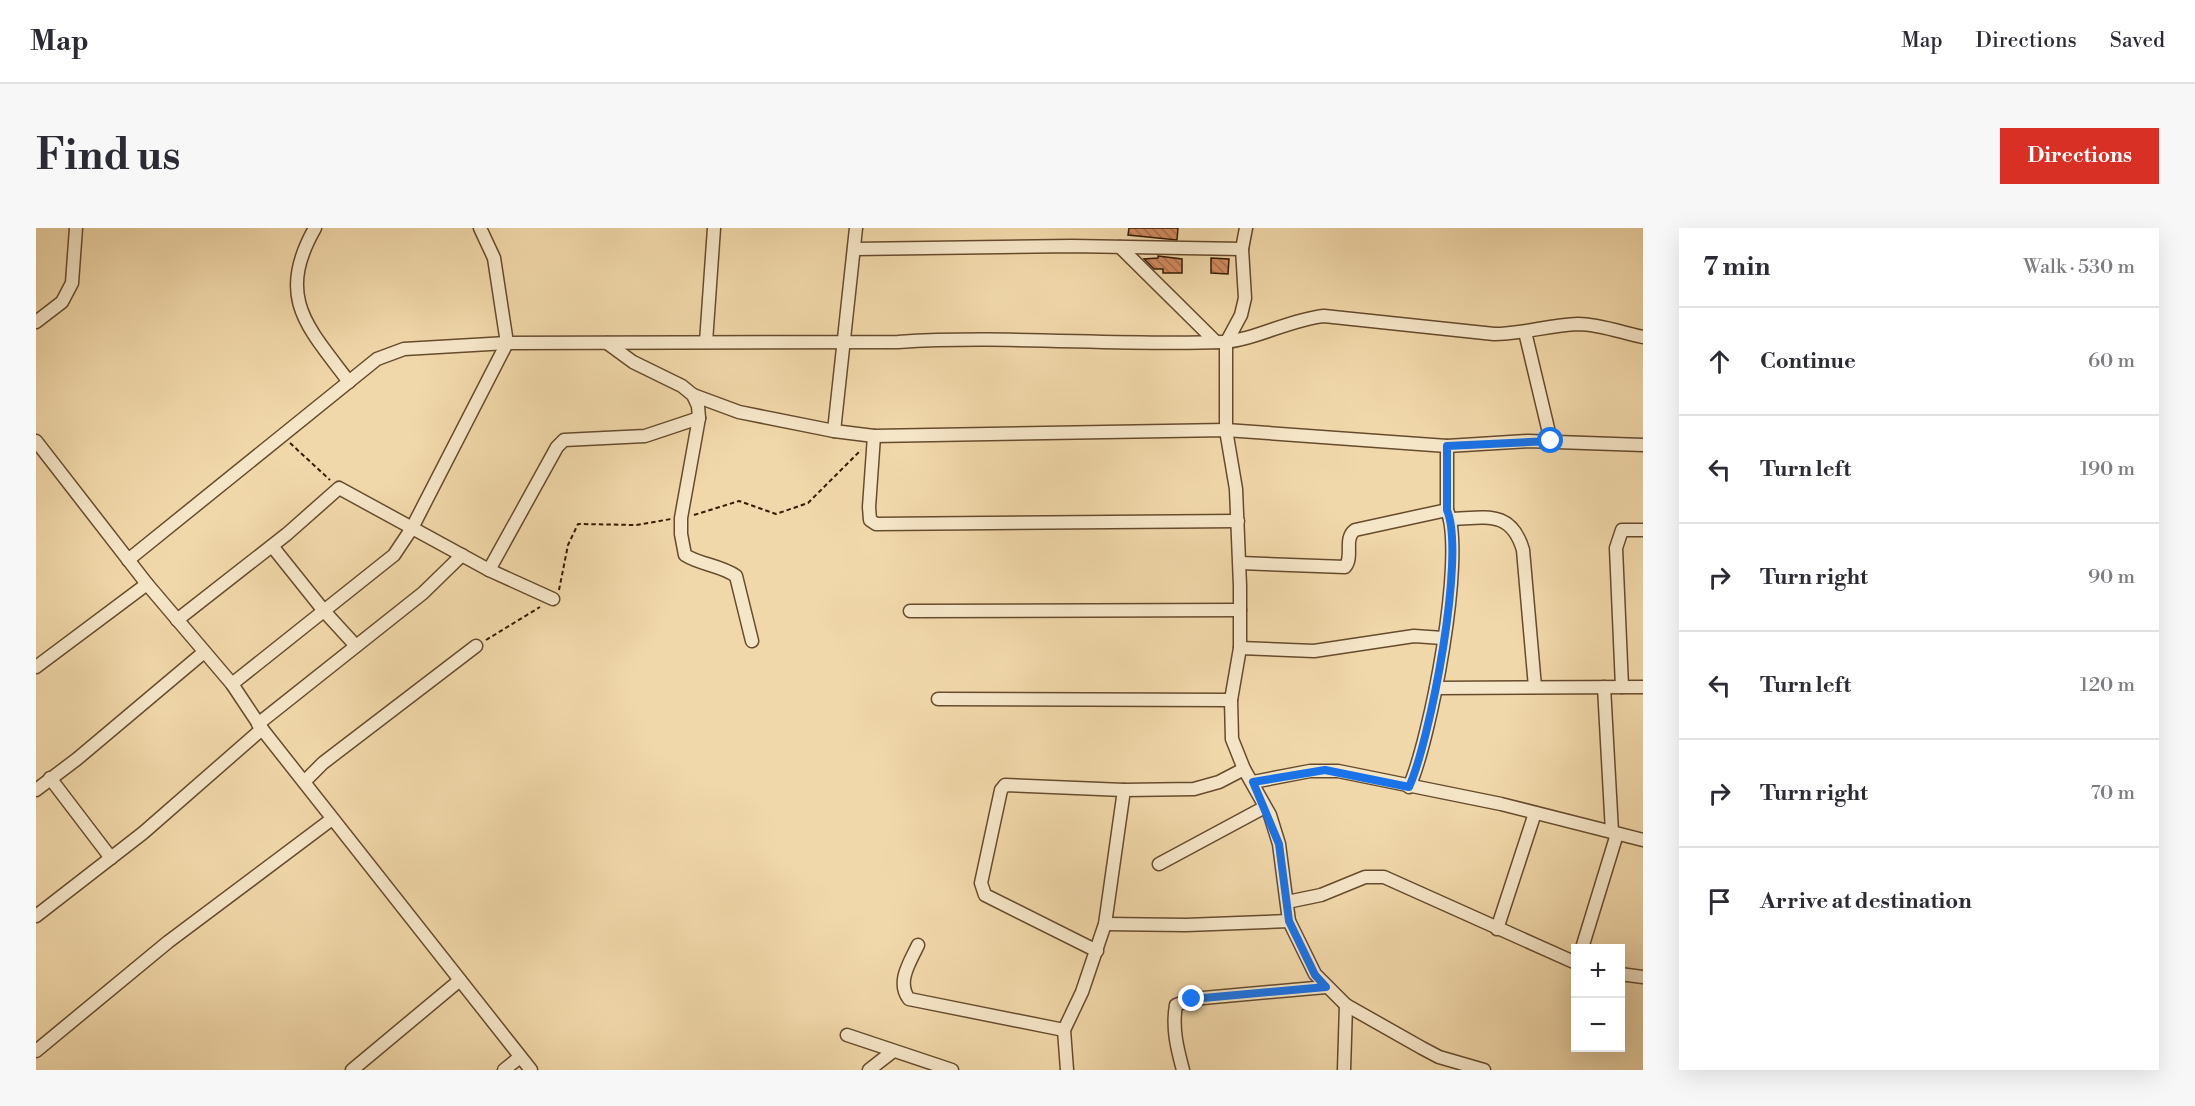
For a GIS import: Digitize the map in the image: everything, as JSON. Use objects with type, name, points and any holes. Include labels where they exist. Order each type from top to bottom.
[{"type":"street","points":[[36,322],[62,302],[72,283],[76,228]]},
{"type":"street","points":[[315,228],[308,241],[299,275],[297,302],[308,326],[349,382]]},
{"type":"street","points":[[231,684],[394,555],[412,528],[507,343],[494,258],[480,228]]},
{"type":"street","points":[[706,342],[714,228]]},
{"type":"street","points":[[834,431],[856,228]]},
{"type":"street","points":[[1246,228],[1242,249],[1245,298],[1241,315],[1221,342],[1226,430],[1238,521],[1240,563],[1240,648],[1231,700],[1233,739],[1244,769],[1265,807],[1279,844],[1289,921],[1315,975],[1346,1005],[1439,1057],[1484,1070]]},
{"type":"street","points":[[854,249],[1120,247],[1242,249]]},
{"type":"street","points":[[1120,247],[1221,342]]},
{"type":"street","points":[[128,560],[377,359],[404,349],[507,343],[845,342],[946,339],[1221,342],[1300,320],[1324,316],[1494,334],[1581,324],[1643,337]]},
{"type":"street","points":[[1525,332],[1551,441]]},
{"type":"street","points":[[608,343],[633,362],[682,386],[693,395],[740,412],[834,431],[874,436],[1226,430],[1447,446],[1551,441],[1643,445]]},
{"type":"street","points":[[693,395],[698,406],[699,418],[681,518],[685,555],[698,563],[716,567],[736,576],[752,641]]},
{"type":"street","points":[[489,570],[557,447],[564,440],[645,436],[699,418]]},
{"type":"street","points":[[874,436],[869,507],[870,520],[876,524],[1238,521]]},
{"type":"street","points":[[36,441],[147,584],[231,684],[260,727],[531,1070]]},
{"type":"street","points":[[1409,787],[1419,765],[1436,688],[1453,568],[1448,514],[1447,446]]},
{"type":"street","points":[[177,620],[272,546],[339,488],[489,570],[553,599]]},
{"type":"street","points":[[1240,563],[1345,567],[1349,560],[1351,533],[1355,530],[1448,514],[1497,518],[1516,530],[1523,550],[1536,687]]},
{"type":"street","points":[[1622,687],[1616,548],[1622,530],[1643,530]]},
{"type":"street","points":[[272,546],[324,611],[356,646]]},
{"type":"street","points":[[36,916],[111,858],[260,727],[423,593],[462,555]]},
{"type":"street","points":[[36,667],[147,584]]},
{"type":"street","points":[[910,611],[1240,610]]},
{"type":"street","points":[[1240,648],[1314,651],[1414,636],[1443,638]]},
{"type":"street","points":[[304,782],[323,763],[476,646]]},
{"type":"street","points":[[36,790],[77,759],[203,653]]},
{"type":"street","points":[[1583,944],[1614,833],[1604,687]]},
{"type":"street","points":[[1436,688],[1643,687]]},
{"type":"street","points":[[938,699],[1231,700]]},
{"type":"street","points":[[1097,951],[985,895],[981,884],[1000,790],[1005,785],[1194,789],[1219,782],[1244,769]]},
{"type":"street","points":[[1253,782],[1325,770],[1500,804],[1643,840]]},
{"type":"street","points":[[50,778],[111,858]]},
{"type":"street","points":[[1067,1070],[1064,1030],[1097,951],[1105,924],[1124,789]]},
{"type":"street","points":[[1159,864],[1265,807]]},
{"type":"street","points":[[1497,929],[1535,813]]},
{"type":"street","points":[[36,1051],[168,942],[332,819]]},
{"type":"street","points":[[1287,902],[1321,895],[1372,875],[1383,877],[1571,961]]},
{"type":"street","points":[[1105,924],[1186,925],[1289,921]]},
{"type":"street","points":[[918,945],[903,980],[904,992],[909,999],[1064,1030]]},
{"type":"street","points":[[1625,975],[1643,977]]},
{"type":"street","points":[[352,1070],[460,980]]},
{"type":"street","points":[[1183,1070],[1175,1040],[1174,1016],[1176,1005],[1181,1002],[1192,999],[1326,987]]},
{"type":"street","points":[[1344,1070],[1346,1005]]},
{"type":"street","points":[[847,1035],[892,1052],[952,1070]]},
{"type":"street","points":[[869,1070],[892,1052]]},
{"type":"street","points":[[504,1070],[520,1057]]},
{"type":"path","points":[[282,436],[339,488]]},
{"type":"building","points":[[1129,228],[1178,228],[1177,240],[1128,235]]},
{"type":"building","points":[[1158,256],[1182,259],[1182,273],[1163,273],[1163,269],[1154,269],[1144,259],[1158,258]]},
{"type":"building","points":[[1211,258],[1229,259],[1228,274],[1211,273]]},
{"type":"route","points":[[1192,999],[1326,987],[1315,975],[1289,921],[1279,844],[1270,815],[1253,782],[1325,770],[1409,787],[1419,765],[1436,688],[1453,568],[1450,519],[1447,510],[1447,446],[1551,441]]}]
